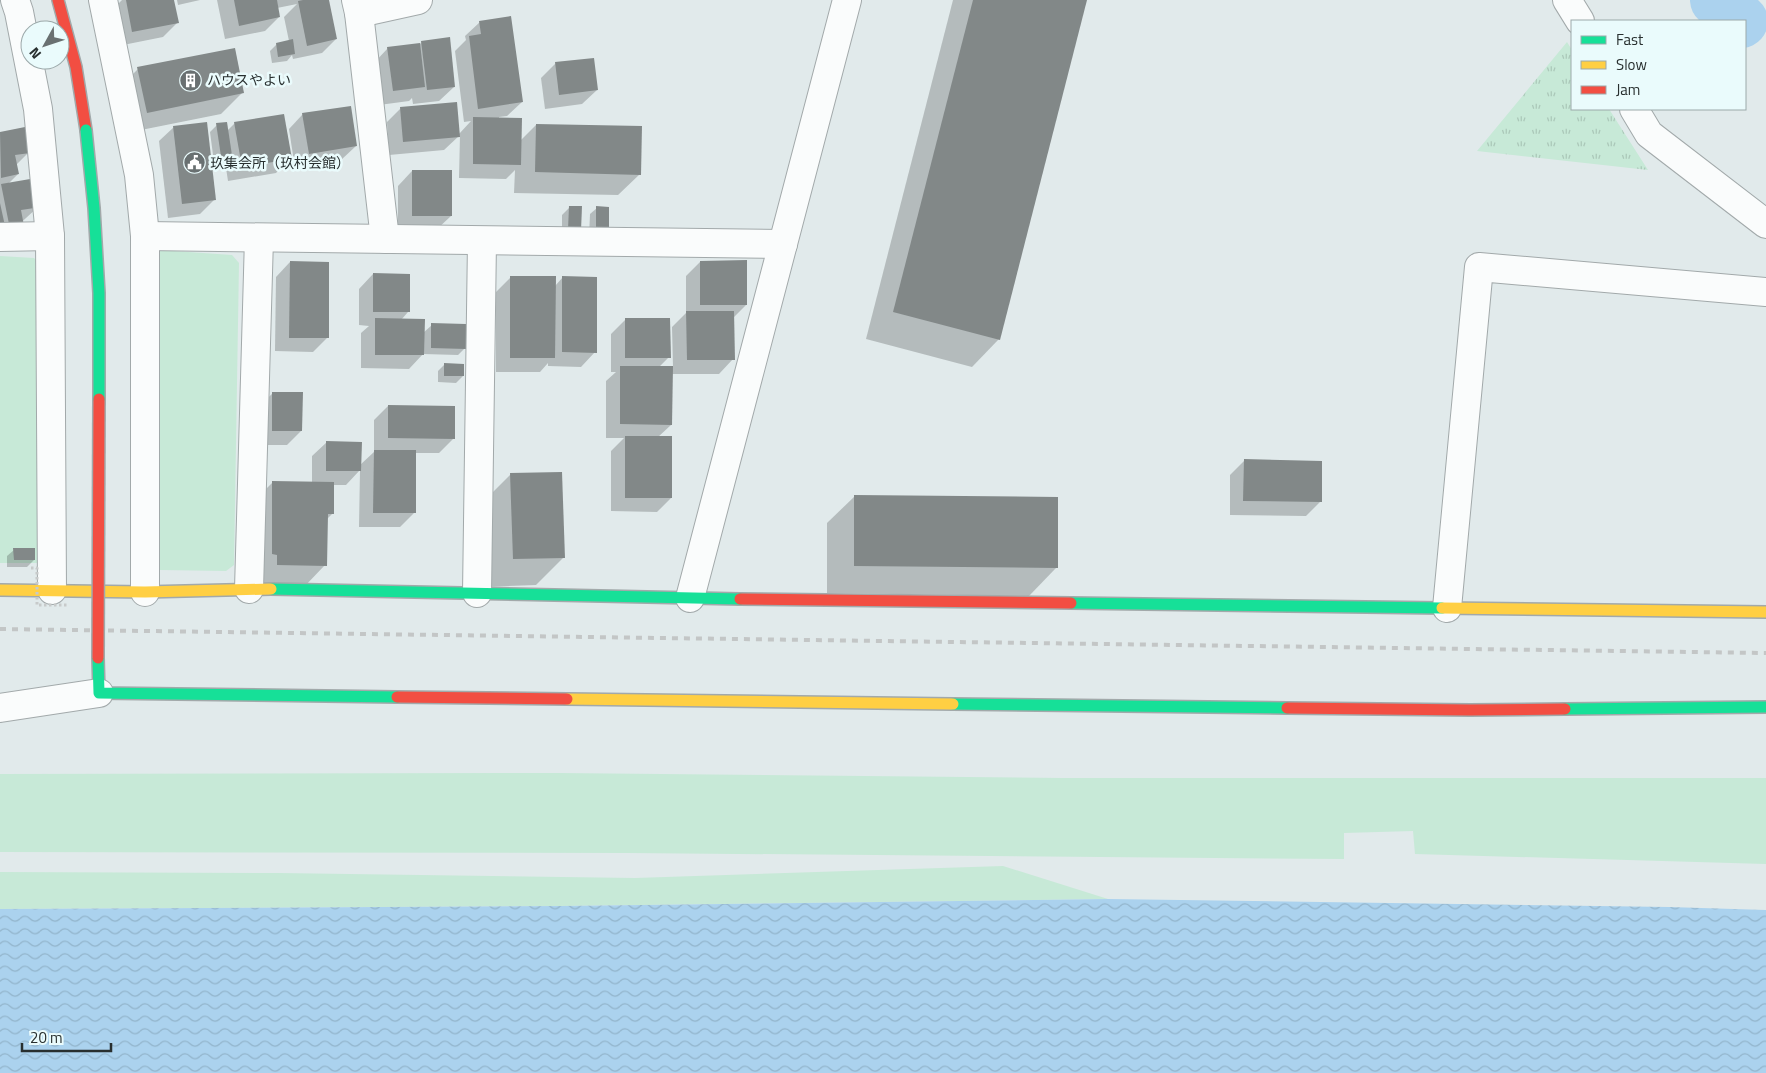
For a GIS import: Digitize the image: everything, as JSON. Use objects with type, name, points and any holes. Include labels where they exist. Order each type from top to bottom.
[{"type":"street","points":[[15,0],[38,108],[50,236],[61,597]]},
{"type":"street","points":[[58,0],[76,67],[86,130],[94,208],[99,293],[98,658],[100,693]]},
{"type":"street","points":[[103,0],[139,175],[144,236],[145,592]]},
{"type":"street","points":[[385,239],[357,6],[418,0]]},
{"type":"street","points":[[690,598],[847,0]]},
{"type":"street","points":[[1567,0],[1579,20]]},
{"type":"street","points":[[1635,110],[1649,134],[1766,224]]},
{"type":"street","points":[[0,237],[50,236]]},
{"type":"street","points":[[144,236],[783,244]]},
{"type":"street","points":[[249,589],[259,238]]},
{"type":"street","points":[[477,593],[482,241]]},
{"type":"street","points":[[1447,608],[1480,267],[1766,292]]},
{"type":"street","points":[[0,590],[61,597],[249,589],[690,598],[1766,612]]},
{"type":"street","points":[[0,708],[100,693],[1470,710],[1766,707]]},
{"type":"path","points":[[31,568],[37,568],[37,605],[61,597]]},
{"type":"green space","points":[[1567,42],[1571,48],[1571,110],[1610,110],[1648,170],[1477,151]]},
{"type":"green space","points":[[159,250],[232,255],[239,263],[234,565],[226,571],[160,570],[152,563],[152,257]]},
{"type":"green space","points":[[0,256],[34,258],[40,264],[41,563],[0,563]]},
{"type":"green space","points":[[558,773],[1062,778],[1766,778],[1766,864],[1415,854],[1413,831],[1344,833],[1344,859],[628,853],[0,852],[0,774]]},
{"type":"green space","points":[[1003,866],[1108,899],[560,906],[0,909],[0,872],[278,873],[635,878]]},
{"type":"water","points":[[1108,899],[1766,910],[1766,1073],[0,1073],[0,909],[560,906]]},
{"type":"building","points":[[126,0],[174,0],[179,23],[132,32]]},
{"type":"building","points":[[234,0],[277,0],[280,17],[239,26]]},
{"type":"building","points":[[329,0],[337,39],[307,46],[298,1]]},
{"type":"building","points":[[973,0],[1087,0],[1000,340],[893,312]]},
{"type":"building","points":[[511,16],[523,102],[478,109],[469,36],[481,34],[479,21]]},
{"type":"building","points":[[450,37],[455,87],[427,90],[421,41]]},
{"type":"building","points":[[293,39],[295,54],[278,57],[276,43]]},
{"type":"building","points":[[420,43],[425,87],[393,91],[387,47]]},
{"type":"building","name":"ハウスやよい","points":[[235,48],[244,93],[147,113],[137,67]]},
{"type":"building","points":[[594,58],[598,90],[559,95],[555,62]]},
{"type":"building","points":[[457,102],[460,137],[403,142],[400,107]]},
{"type":"building","points":[[351,106],[357,146],[309,154],[302,113]]},
{"type":"building","points":[[284,114],[292,159],[242,167],[234,122]]},
{"type":"building","points":[[473,117],[522,118],[521,165],[473,164]]},
{"type":"building","name":"玖集会所（玖村会館）","points":[[207,122],[216,200],[182,204],[173,126]]},
{"type":"building","points":[[227,122],[233,162],[222,163],[216,123]]},
{"type":"building","points":[[536,124],[642,126],[641,175],[535,172]]},
{"type":"building","points":[[25,127],[30,153],[15,155],[19,174],[1,178],[0,132]]},
{"type":"building","points":[[412,170],[452,170],[452,216],[412,216]]},
{"type":"building","points":[[36,178],[41,207],[21,210],[24,226],[10,229],[1,184]]},
{"type":"building","points":[[0,203],[5,226],[0,227]]},
{"type":"building","points":[[569,206],[582,206],[581,231],[568,230]]},
{"type":"building","points":[[596,206],[609,207],[609,231],[596,231]]},
{"type":"building","points":[[747,260],[747,305],[700,305],[700,261]]},
{"type":"building","points":[[290,261],[329,262],[329,338],[289,338]]},
{"type":"building","points":[[373,273],[410,274],[410,312],[373,312]]},
{"type":"building","points":[[510,276],[556,276],[555,358],[510,358]]},
{"type":"building","points":[[562,276],[597,277],[597,353],[562,352]]},
{"type":"building","points":[[686,311],[734,311],[735,360],[687,360]]},
{"type":"building","points":[[375,318],[425,319],[424,355],[375,355]]},
{"type":"building","points":[[625,318],[670,318],[671,358],[625,358]]},
{"type":"building","points":[[431,323],[466,324],[466,349],[431,348]]},
{"type":"building","points":[[444,363],[464,364],[464,376],[444,376]]},
{"type":"building","points":[[620,366],[673,366],[672,425],[620,424]]},
{"type":"building","points":[[272,392],[303,392],[302,431],[272,431]]},
{"type":"building","points":[[388,405],[455,406],[455,439],[388,438]]},
{"type":"building","points":[[625,436],[672,436],[672,498],[625,498]]},
{"type":"building","points":[[326,441],[362,442],[361,471],[326,471]]},
{"type":"building","points":[[374,450],[416,450],[416,513],[373,513]]},
{"type":"building","points":[[1244,459],[1322,461],[1322,502],[1243,501]]},
{"type":"building","points":[[562,472],[565,558],[513,559],[510,473]]},
{"type":"building","points":[[272,481],[334,482],[334,514],[328,514],[327,566],[277,565],[277,555],[272,554]]},
{"type":"building","points":[[854,495],[1058,497],[1058,568],[854,566]]},
{"type":"building","points":[[13,548],[35,548],[35,560],[14,560]]},
{"type":"waterway","points":[[1717,0],[1740,20]]},
{"type":"railway","points":[[0,629],[1766,653]]},
{"type":"traffic: fast","points":[[86,130],[94,208],[99,293],[99,399]]},
{"type":"traffic: fast","points":[[271,589],[740,599]]},
{"type":"traffic: fast","points":[[1071,603],[1442,608]]},
{"type":"traffic: fast","points":[[98,658],[99,693],[397,697]]},
{"type":"traffic: fast","points":[[953,704],[1287,708]]},
{"type":"traffic: fast","points":[[1565,709],[1766,707]]},
{"type":"traffic: slow","points":[[0,590],[145,592],[271,589]]},
{"type":"traffic: slow","points":[[1442,608],[1766,612]]},
{"type":"traffic: slow","points":[[567,699],[953,704]]},
{"type":"traffic: jam","points":[[58,0],[76,67],[86,130]]},
{"type":"traffic: jam","points":[[98,658],[99,399]]},
{"type":"traffic: jam","points":[[740,599],[1071,603]]},
{"type":"traffic: jam","points":[[397,697],[567,699]]},
{"type":"traffic: jam","points":[[1287,708],[1565,709]]},
{"type":"place","name":"ハウスやよい","points":[[191,80]]},
{"type":"place","name":"玖集会所（玖村会館）","points":[[194,163]]}]
